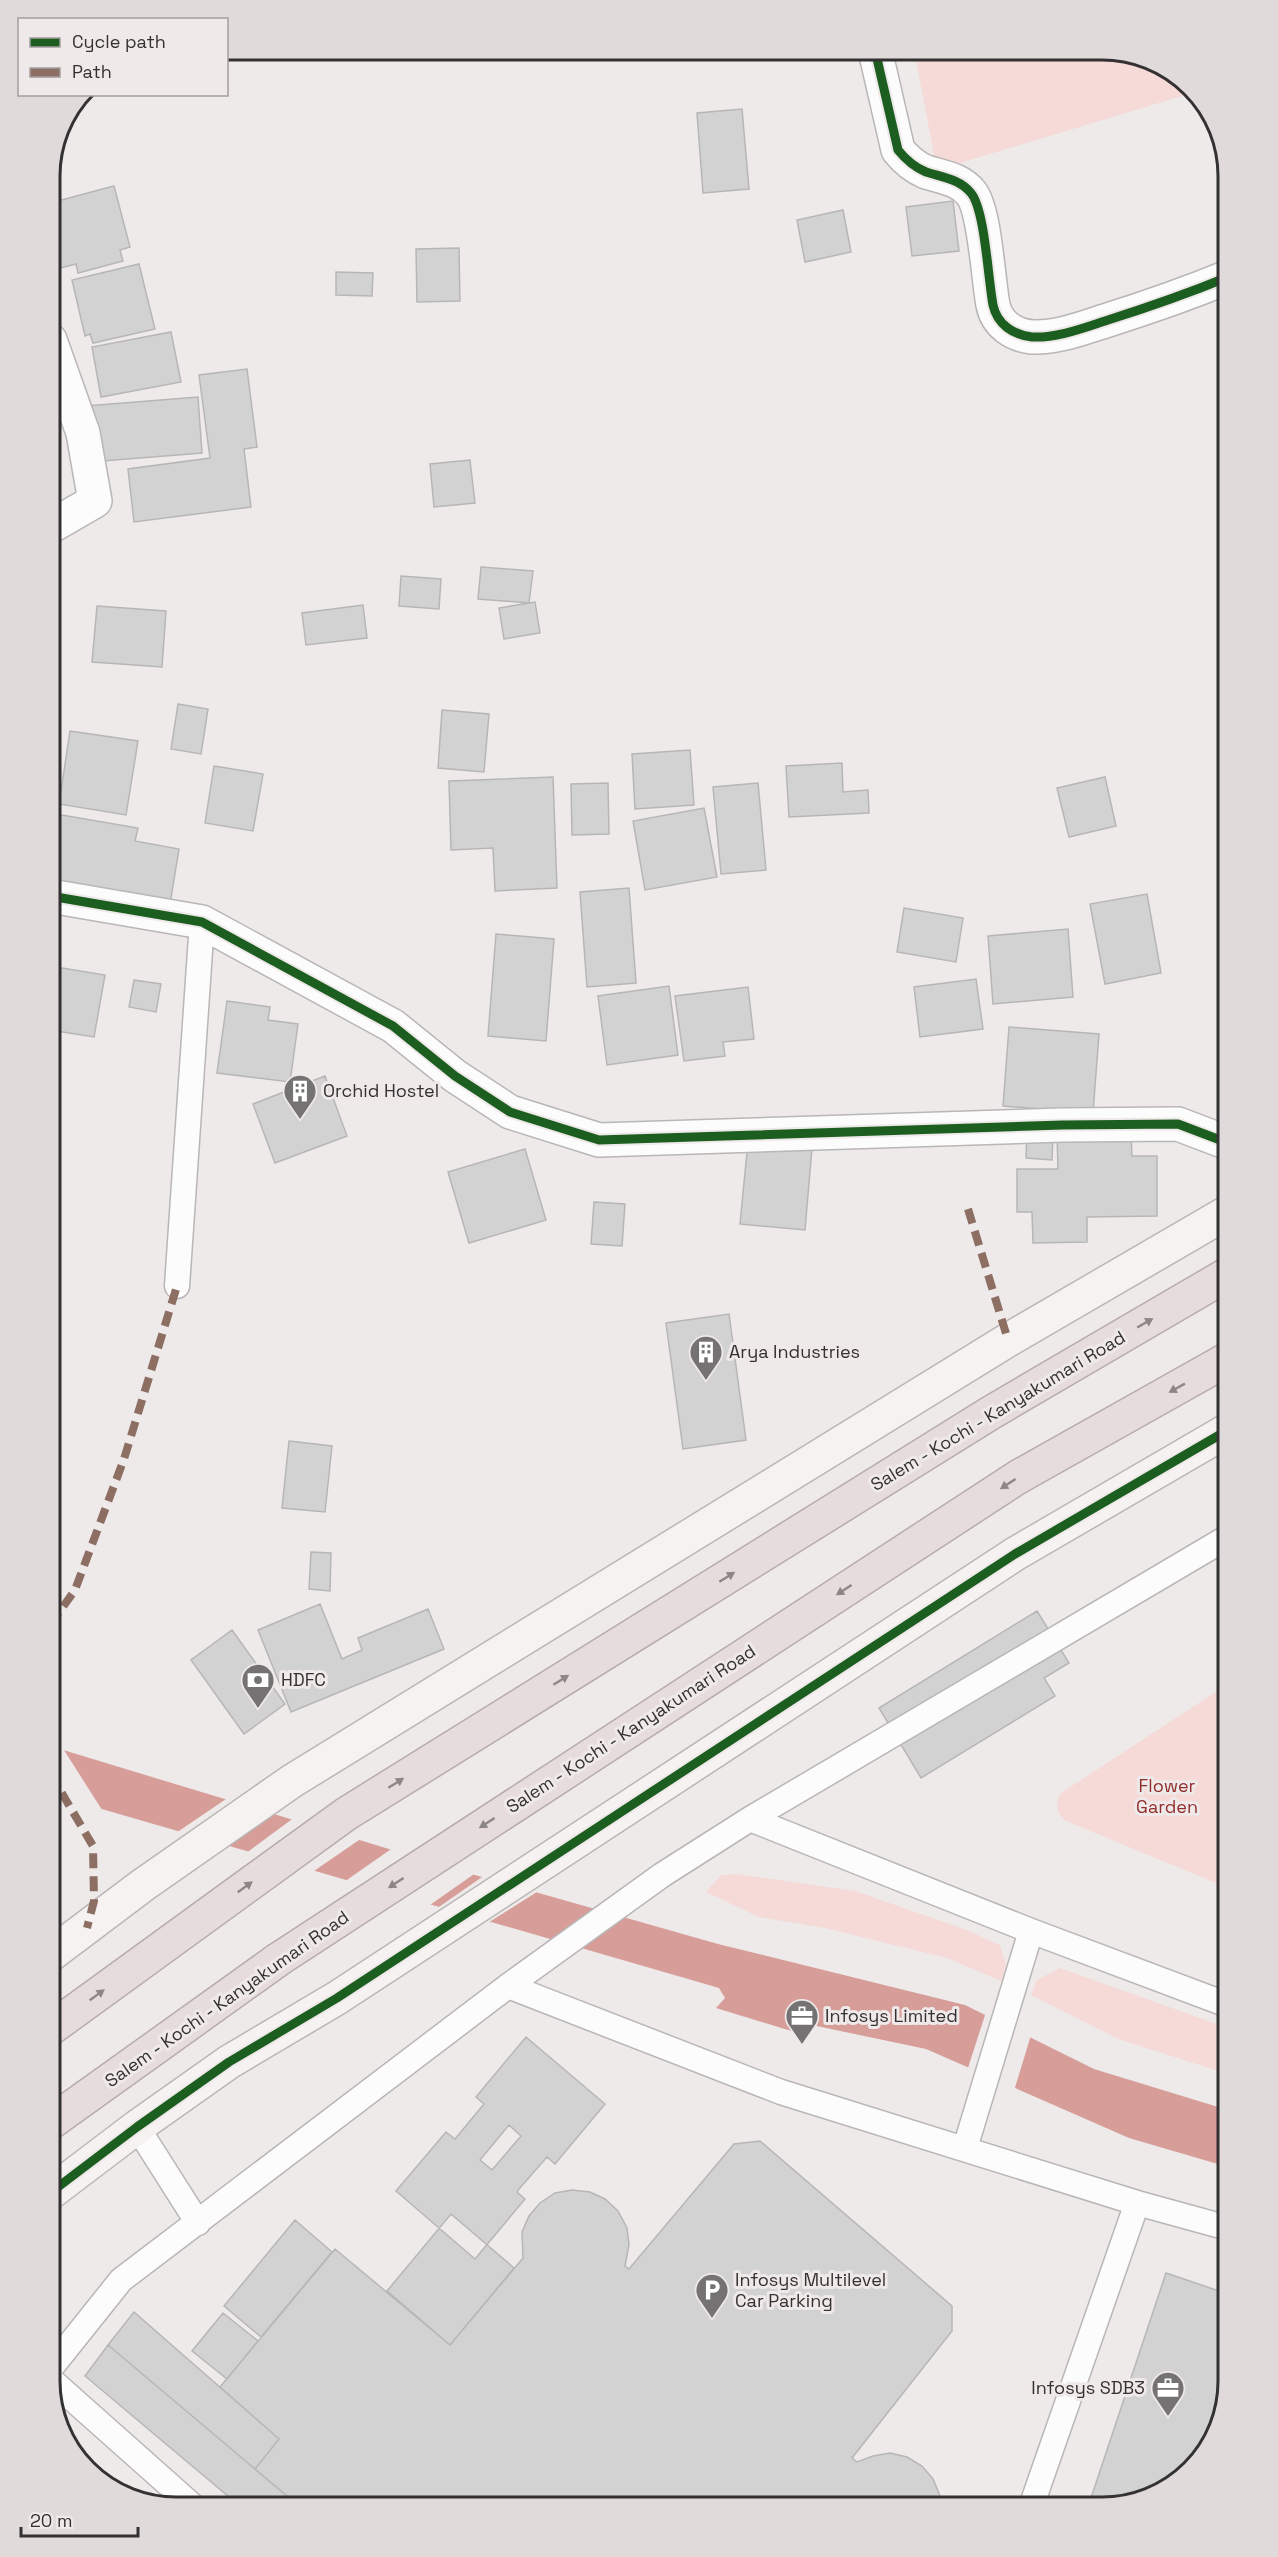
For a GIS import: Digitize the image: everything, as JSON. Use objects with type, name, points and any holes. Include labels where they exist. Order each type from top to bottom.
[{"type":"highway","name":"Salem - Kochi - Kanyakumari Road","points":[[60,2022],[346,1814],[981,1419],[1218,1280]]},
{"type":"highway","name":"Salem - Kochi - Kanyakumari Road","points":[[60,2116],[279,1959],[1018,1477],[1218,1365]]},
{"type":"street","points":[[877,60],[898,150],[907,161],[925,171],[961,184],[972,193],[978,211],[993,307],[1000,322],[1016,333],[1032,337],[1059,335],[1180,297],[1218,281]]},
{"type":"street","points":[[60,368],[83,433],[94,501],[60,521]]},
{"type":"street","points":[[60,898],[202,922],[393,1026],[455,1076],[510,1112],[599,1140],[1062,1125],[1178,1124],[1218,1139]]},
{"type":"street","points":[[60,1947],[143,1885],[292,1781],[1008,1340],[1218,1218]]},
{"type":"street","points":[[60,2185],[229,2062],[337,1998],[1015,1554],[1218,1436]]},
{"type":"lane","points":[[177,1286],[202,922]]},
{"type":"lane","points":[[60,2356],[121,2280],[508,1986],[662,1875],[750,1819],[1218,1543]]},
{"type":"lane","points":[[750,1819],[1031,1931],[1218,2001]]},
{"type":"lane","points":[[965,2148],[1031,1931]]},
{"type":"lane","points":[[508,1986],[781,2092],[965,2148],[1137,2204],[1218,2225]]},
{"type":"lane","points":[[137,2127],[198,2223]]},
{"type":"lane","points":[[1035,2497],[1137,2204]]},
{"type":"lane","points":[[60,2388],[183,2497]]},
{"type":"green space","points":[[916,60],[1110,60],[1147,69],[1173,84],[1185,95],[937,170]]},
{"type":"green space","name":"Flower Garden","points":[[1218,1691],[1218,1884],[1066,1821],[1058,1812],[1057,1800],[1061,1793]]},
{"type":"green space","points":[[737,1874],[855,1891],[964,1929],[1000,1945],[1006,1965],[1001,1981],[947,1958],[825,1928],[759,1917],[706,1892],[721,1875]]},
{"type":"green space","points":[[1060,1968],[1218,2024],[1218,2071],[1118,2039],[1031,1995],[1037,1980]]},
{"type":"shaded area","points":[[60,1749],[468,1873],[718,1944],[965,2005],[1094,2069],[1218,2107],[1218,2164],[1129,2138],[926,2049],[807,2024],[801,2034],[716,2008],[725,1998],[719,1988],[60,1797]]},
{"type":"pier","points":[[60,1746],[62,1747],[104,1813],[60,1800]]},
{"type":"pier","points":[[229,1797],[278,1812],[225,1848],[176,1833]]},
{"type":"pier","points":[[295,1817],[362,1838],[311,1873],[245,1854]]},
{"type":"pier","points":[[394,1847],[477,1872],[427,1907],[344,1882]]},
{"type":"pier","points":[[485,1875],[540,1890],[486,1924],[436,1909]]},
{"type":"pier","points":[[986,2012],[1031,2035],[1014,2091],[967,2071]]},
{"type":"building","points":[[742,109],[749,189],[703,193],[697,113]]},
{"type":"building","points":[[114,186],[130,247],[120,250],[123,261],[78,273],[76,264],[60,268],[60,200]]},
{"type":"building","points":[[953,201],[959,251],[912,256],[906,207]]},
{"type":"building","points":[[843,210],[851,252],[805,262],[797,220]]},
{"type":"building","points":[[459,248],[460,301],[417,302],[416,249]]},
{"type":"building","points":[[139,264],[155,329],[93,343],[90,334],[85,336],[72,280]]},
{"type":"building","points":[[336,272],[373,273],[372,296],[336,295]]},
{"type":"building","points":[[171,332],[181,382],[101,397],[92,347]]},
{"type":"building","points":[[247,369],[257,447],[244,449],[251,507],[134,522],[128,469],[210,458],[199,375]]},
{"type":"building","points":[[198,397],[202,453],[90,462],[86,406]]},
{"type":"building","points":[[470,460],[475,503],[434,507],[430,464]]},
{"type":"building","points":[[481,567],[533,571],[529,603],[478,599]]},
{"type":"building","points":[[401,576],[441,579],[439,609],[399,606]]},
{"type":"building","points":[[535,602],[540,633],[504,639],[499,608]]},
{"type":"building","points":[[363,605],[367,638],[306,645],[302,613]]},
{"type":"building","points":[[97,606],[166,611],[162,667],[92,662]]},
{"type":"building","points":[[178,704],[208,709],[201,754],[171,749]]},
{"type":"building","points":[[442,710],[489,714],[484,772],[438,768]]},
{"type":"building","points":[[70,731],[138,741],[126,815],[60,804]]},
{"type":"building","points":[[690,750],[694,805],[635,809],[632,754]]},
{"type":"building","points":[[842,763],[843,792],[868,790],[869,813],[789,817],[786,766]]},
{"type":"building","points":[[214,766],[263,774],[253,831],[205,823]]},
{"type":"building","points":[[553,777],[557,888],[495,891],[493,848],[451,850],[449,781]]},
{"type":"building","points":[[1105,777],[1116,826],[1069,837],[1057,788]]},
{"type":"building","points":[[608,783],[609,834],[572,835],[571,784]]},
{"type":"building","points":[[758,783],[766,870],[721,874],[713,787]]},
{"type":"building","points":[[704,808],[717,877],[645,890],[633,821]]},
{"type":"building","points":[[60,815],[138,828],[135,841],[179,849],[170,904],[60,887]]},
{"type":"building","points":[[629,888],[636,983],[587,987],[580,892]]},
{"type":"building","points":[[1147,894],[1161,973],[1105,984],[1090,904]]},
{"type":"building","points":[[904,908],[963,918],[956,962],[897,952]]},
{"type":"building","points":[[1068,929],[1073,997],[993,1004],[988,936]]},
{"type":"building","points":[[496,934],[554,939],[546,1041],[488,1036]]},
{"type":"building","points":[[60,968],[105,975],[94,1037],[60,1032]]},
{"type":"building","points":[[976,979],[983,1029],[920,1037],[914,987]]},
{"type":"building","points":[[134,980],[161,984],[156,1012],[129,1007]]},
{"type":"building","points":[[669,986],[678,1055],[607,1065],[598,996]]},
{"type":"building","points":[[748,987],[754,1039],[723,1042],[725,1056],[684,1061],[675,996]]},
{"type":"building","points":[[227,1001],[270,1007],[268,1020],[298,1024],[290,1082],[217,1073]]},
{"type":"building","points":[[1009,1027],[1099,1034],[1093,1113],[1003,1106]]},
{"type":"building","name":"Orchid Hostel","points":[[325,1076],[347,1136],[275,1163],[253,1104]]},
{"type":"building","points":[[1027,1132],[1053,1133],[1052,1160],[1026,1158]]},
{"type":"building","points":[[1131,1132],[1132,1156],[1157,1156],[1157,1216],[1087,1217],[1087,1242],[1033,1243],[1032,1212],[1017,1212],[1017,1169],[1058,1169],[1057,1134]]},
{"type":"building","points":[[748,1142],[812,1148],[805,1230],[740,1224]]},
{"type":"building","points":[[525,1149],[546,1220],[469,1243],[448,1172]]},
{"type":"building","points":[[594,1202],[625,1204],[622,1246],[591,1244]]},
{"type":"building","name":"Arya Industries","points":[[729,1314],[746,1440],[683,1449],[666,1323]]},
{"type":"building","points":[[289,1441],[332,1446],[325,1512],[282,1508]]},
{"type":"building","points":[[311,1552],[331,1553],[330,1591],[309,1589]]},
{"type":"building","points":[[320,1604],[342,1659],[362,1650],[358,1638],[428,1609],[444,1649],[291,1712],[258,1630]]},
{"type":"building","points":[[1037,1611],[1069,1663],[1044,1678],[1055,1696],[921,1778],[879,1708]]},
{"type":"building","points":[[232,1630],[285,1704],[244,1734],[191,1660]]},
{"type":"building","points":[[526,2037],[605,2104],[555,2164],[547,2157],[519,2189],[517,2192],[525,2199],[475,2259],[396,2191],[446,2132],[455,2139],[484,2104],[476,2097]],"holes":[[[509,2125],[521,2136],[492,2170],[480,2160]]]},
{"type":"building","name":"Infosys Multilevel Car Parking","points":[[760,2141],[952,2306],[952,2331],[852,2458],[857,2462],[890,2453],[907,2457],[922,2466],[933,2479],[940,2497],[288,2497],[255,2469],[279,2439],[220,2387],[335,2249],[450,2345],[523,2258],[522,2232],[529,2216],[540,2203],[555,2193],[572,2190],[590,2192],[605,2199],[618,2211],[627,2228],[629,2245],[625,2266],[629,2269],[734,2144]]},
{"type":"building","points":[[451,2214],[514,2268],[450,2345],[387,2291]]},
{"type":"building","points":[[295,2220],[332,2252],[261,2337],[224,2306]]},
{"type":"building","name":"Infosys SDB3","points":[[1166,2273],[1218,2291],[1217,2396],[1212,2418],[1198,2446],[1173,2473],[1147,2488],[1125,2495],[1091,2497]]},
{"type":"building","points":[[134,2312],[279,2439],[255,2469],[108,2345]]},
{"type":"building","points":[[223,2313],[258,2341],[227,2379],[192,2351]]},
{"type":"building","points":[[108,2345],[288,2497],[229,2497],[85,2376]]},
{"type":"marked path","points":[[968,1209],[1008,1340]]},
{"type":"marked path","points":[[60,1611],[75,1590],[124,1459],[177,1286]]},
{"type":"marked path","points":[[60,1790],[93,1846],[94,1901],[87,1928]]},
{"type":"cycle path","points":[[877,60],[898,150],[910,163],[922,170],[950,179],[967,188],[976,202],[983,229],[993,305],[998,318],[1012,331],[1032,337],[1070,332],[1218,281]]},
{"type":"cycle path","points":[[60,898],[202,922],[393,1026],[455,1076],[510,1112],[599,1140],[1062,1125],[1178,1124],[1218,1139]]},
{"type":"cycle path","points":[[60,2185],[229,2062],[337,1998],[1015,1554],[1218,1436]]},
{"type":"place","name":"Orchid Hostel","points":[[300,1120]]},
{"type":"place","name":"Arya Industries","points":[[706,1381]]},
{"type":"place","name":"HDFC","points":[[258,1709]]},
{"type":"place","name":"Infosys Limited","points":[[802,2045]]},
{"type":"place","name":"Infosys Multilevel Car Parking","points":[[712,2319]]},
{"type":"place","name":"Infosys SDB3","points":[[1168,2417]]}]
